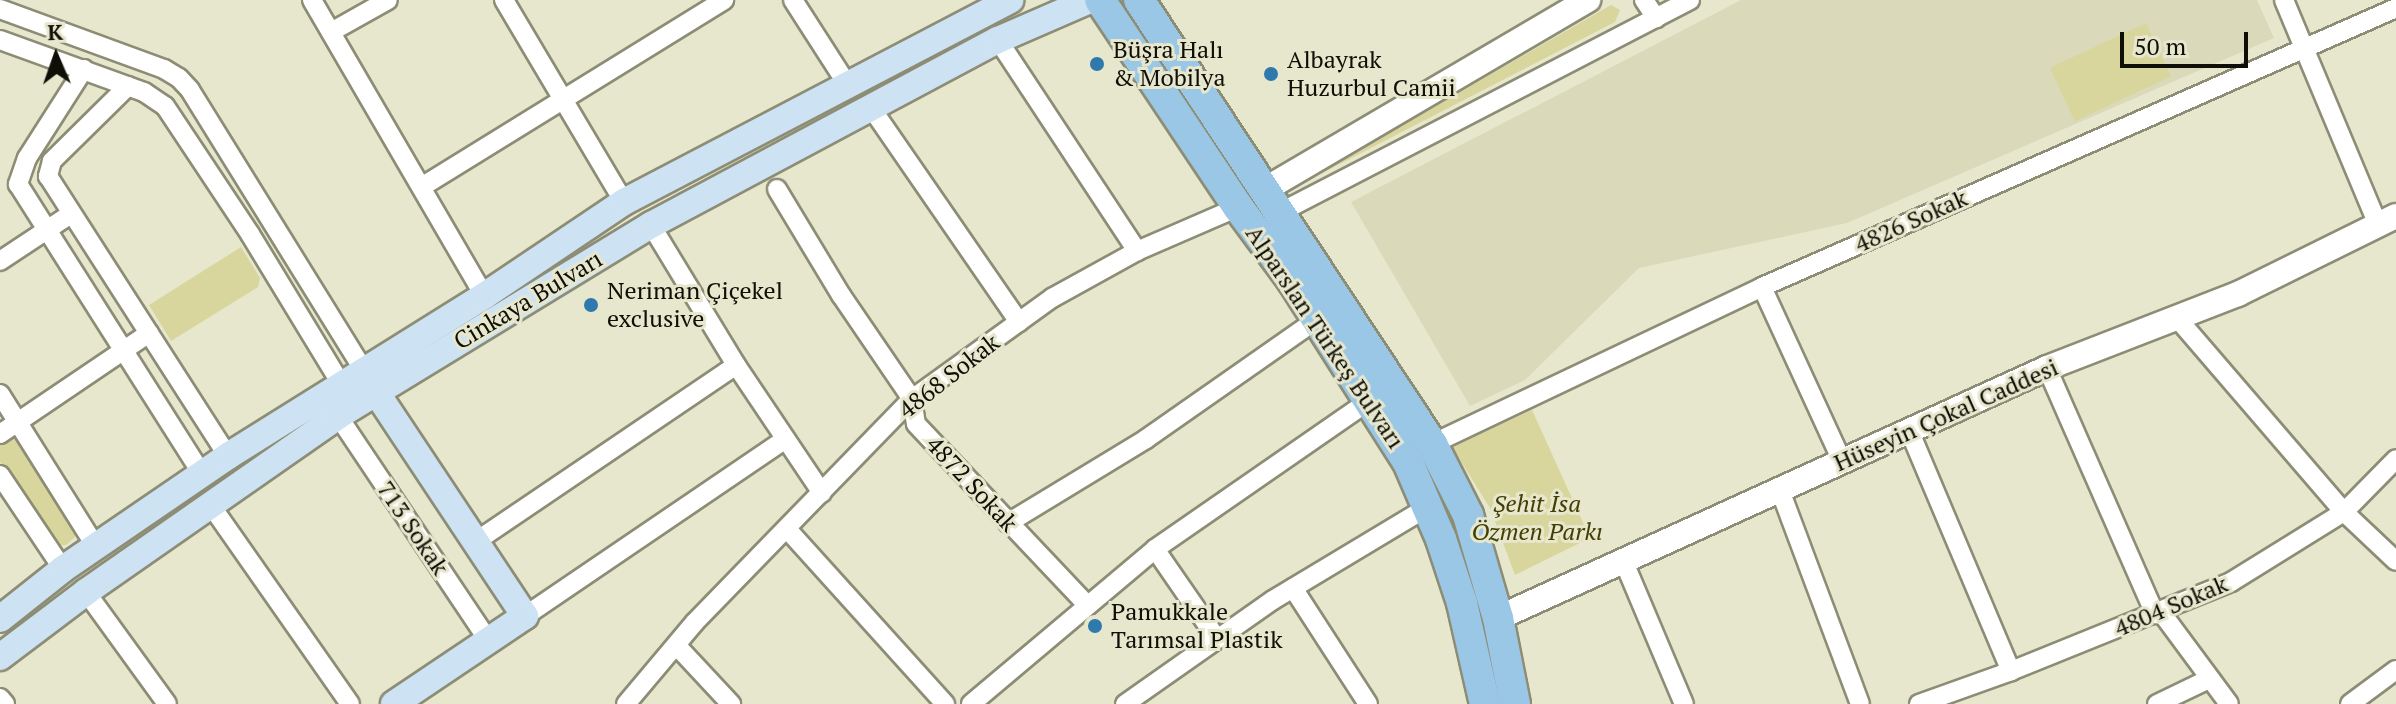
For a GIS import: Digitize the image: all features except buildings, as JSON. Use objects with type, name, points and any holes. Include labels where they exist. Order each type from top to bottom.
[{"type":"main road","name":"Cinkaya Bulvarı","points":[[0,657],[210,504],[484,296],[624,202],[1010,0]]},
{"type":"main road","name":"Cinkaya Bulvarı","points":[[0,619],[63,569],[228,456],[355,394],[651,225],[998,40],[1090,0]]},
{"type":"main road","name":"Alparslan Türkeş Bulvarı","points":[[1100,0],[1238,207],[1292,280],[1408,462],[1428,507],[1462,603],[1485,704]]},
{"type":"main road","name":"Alparslan Türkeş Bulvarı","points":[[1139,0],[1432,444],[1468,515],[1498,618],[1515,704]]},
{"type":"main road","points":[[1157,0],[1165,39]]},
{"type":"main road","name":"713 Sokak","points":[[355,394],[475,542],[525,616]]},
{"type":"main road","points":[[394,704],[424,696],[488,640],[525,616]]},
{"type":"street","points":[[312,0],[423,186],[484,296]]},
{"type":"street","points":[[331,32],[388,0]]},
{"type":"street","points":[[423,186],[724,0]]},
{"type":"street","points":[[793,0],[847,84]]},
{"type":"street","points":[[1272,202],[1588,0]]},
{"type":"street","points":[[1644,0],[1656,18]]},
{"type":"street","points":[[1272,202],[1690,0]]},
{"type":"street","points":[[2284,0],[2303,47],[2387,221]]},
{"type":"street","points":[[513,3],[563,99],[624,202]]},
{"type":"street","name":"4826 Sokak","points":[[1432,444],[1762,287],[2396,8]]},
{"type":"street","points":[[0,9],[164,69],[179,78],[199,103],[355,394]]},
{"type":"street","points":[[998,40],[1137,251]]},
{"type":"street","points":[[1,43],[84,69],[155,98],[176,121],[355,394]]},
{"type":"street","points":[[84,69],[18,178],[46,231],[202,474]]},
{"type":"street","points":[[128,86],[47,169],[71,214],[228,456]]},
{"type":"street","points":[[872,109],[1019,322]]},
{"type":"street","name":"4872 Sokak","points":[[777,189],[841,295],[912,399],[916,424],[1087,605]]},
{"type":"street","name":"4868 Sokak","points":[[626,704],[676,645],[912,399],[1052,298],[1137,251],[1238,207]]},
{"type":"street","points":[[0,261],[71,214]]},
{"type":"street","name":"Hüseyin Çokal Caddesi","points":[[1498,618],[2047,368],[2238,294],[2387,221]]},
{"type":"street","points":[[651,225],[736,365],[822,493]]},
{"type":"street","points":[[1762,287],[1842,461]]},
{"type":"street","points":[[2177,318],[2344,512],[2396,561]]},
{"type":"street","points":[[1008,523],[1146,439],[1316,320]]},
{"type":"street","points":[[0,434],[126,352],[149,333]]},
{"type":"street","points":[[475,542],[736,365]]},
{"type":"street","points":[[2047,368],[2158,613],[2229,704]]},
{"type":"street","points":[[0,394],[96,547]]},
{"type":"street","name":"713 Sokak","points":[[355,394],[488,640]]},
{"type":"street","points":[[971,704],[1155,549],[1369,401]]},
{"type":"street","points":[[1909,430],[2011,671]]},
{"type":"street","points":[[525,616],[785,439]]},
{"type":"street","name":"4804 Sokak","points":[[1919,704],[1940,700],[2231,582],[2344,512],[2396,459]]},
{"type":"street","points":[[0,475],[63,569]]},
{"type":"street","points":[[1780,490],[1860,704]]},
{"type":"street","points":[[210,504],[350,704]]},
{"type":"street","points":[[1125,704],[1293,588],[1428,507]]},
{"type":"street","points":[[787,529],[945,704]]},
{"type":"street","points":[[1155,549],[1217,639]]},
{"type":"street","points":[[1624,562],[1684,704]]},
{"type":"street","points":[[1293,588],[1368,704]]},
{"type":"street","points":[[86,592],[167,704]]},
{"type":"street","points":[[676,645],[731,704]]},
{"type":"street","points":[[2350,704],[2396,670]]},
{"type":"street","points":[[2157,704],[2209,679]]},
{"type":"street","points":[[0,698],[5,704]]},
{"type":"shaded area","points":[[1741,0],[2257,0],[2274,38],[1847,223],[1639,268],[1525,380],[1470,406],[1351,202]]},
{"type":"green space","points":[[1611,5],[1620,10],[1615,22],[1303,183]]},
{"type":"green space","points":[[2146,23],[2171,76],[2075,121],[2050,68]]},
{"type":"green space","points":[[241,247],[260,278],[258,287],[171,341],[149,305]]},
{"type":"green space","name":"Şehit İsa Özmen Parkı","points":[[1532,410],[1590,538],[1515,575],[1490,508],[1452,447]]},
{"type":"green space","points":[[15,436],[75,531],[75,537],[66,545],[56,545],[0,462],[0,445]]},
{"type":"place","name":"Büşra Halı & Mobilya","points":[[1097,64]]},
{"type":"place","name":"Albayrak Huzurbul Camii","points":[[1271,74]]},
{"type":"place","name":"Neriman Çiçekel exclusive","points":[[591,305]]},
{"type":"place","name":"Pamukkale Tarımsal Plastik","points":[[1095,626]]}]
